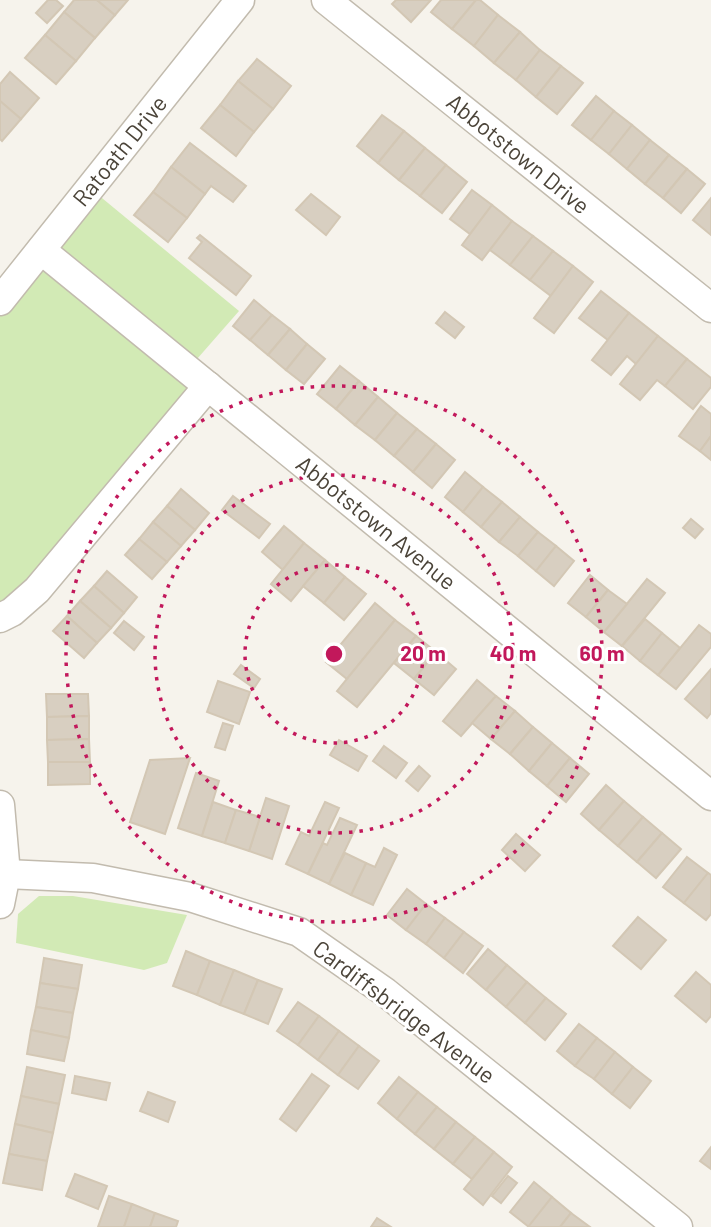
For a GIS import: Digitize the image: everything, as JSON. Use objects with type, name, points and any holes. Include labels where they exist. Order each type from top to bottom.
[{"type":"street","name":"Ratoath Drive","points":[[0,301],[240,0]]},
{"type":"street","name":"Abbotstown Drive","points":[[326,0],[711,308]]},
{"type":"street","name":"Abbotstown Avenue","points":[[41,250],[711,796]]},
{"type":"street","points":[[0,618],[12,612],[37,590],[208,386]]},
{"type":"street","points":[[0,805],[6,874],[0,904]]},
{"type":"street","name":"Cardiffsbridge Avenue","points":[[6,874],[93,878],[190,897],[299,932],[385,992],[678,1227]]},
{"type":"green space","points":[[91,189],[239,311],[190,367],[42,250]]},
{"type":"green space","points":[[42,252],[208,386],[0,617],[0,302]]},
{"type":"green space","points":[[39,896],[73,896],[187,915],[167,963],[144,970],[16,943],[18,914]]},
{"type":"building","points":[[48,0],[56,0],[63,6],[47,23],[36,13]]},
{"type":"building","points":[[74,0],[97,0],[115,15],[95,38],[64,12]]},
{"type":"building","points":[[97,0],[128,0],[115,15]]},
{"type":"building","points":[[396,0],[431,0],[411,22],[392,4]]},
{"type":"building","points":[[441,0],[476,0],[452,29],[431,12]]},
{"type":"building","points":[[476,0],[480,0],[498,15],[474,46],[452,29]]},
{"type":"building","points":[[64,12],[95,38],[76,61],[45,35]]},
{"type":"building","points":[[498,15],[520,32],[494,63],[474,46]]},
{"type":"building","points":[[520,32],[540,50],[516,80],[494,63]]},
{"type":"building","points":[[45,35],[76,61],[56,84],[25,58]]},
{"type":"building","points":[[540,50],[561,66],[536,97],[516,80]]},
{"type":"building","points":[[257,59],[291,86],[273,109],[238,81]]},
{"type":"building","points":[[561,66],[583,83],[557,114],[536,97]]},
{"type":"building","points":[[10,72],[39,98],[21,119],[0,101],[0,84]]},
{"type":"building","points":[[238,81],[273,109],[254,132],[220,105]]},
{"type":"building","points":[[596,96],[614,111],[591,140],[572,125]]},
{"type":"building","points":[[0,101],[21,119],[2,141],[0,139]]},
{"type":"building","points":[[220,105],[254,132],[236,156],[201,128]]},
{"type":"building","points":[[614,111],[632,125],[609,154],[591,140]]},
{"type":"building","points":[[382,115],[404,131],[378,163],[357,146]]},
{"type":"building","points":[[632,125],[650,140],[627,169],[609,154]]},
{"type":"building","points":[[404,131],[425,148],[399,180],[378,163]]},
{"type":"building","points":[[650,140],[669,155],[645,184],[627,169]]},
{"type":"building","points":[[190,143],[246,186],[233,202],[211,186],[205,194],[171,167]]},
{"type":"building","points":[[425,148],[446,165],[420,196],[399,180]]},
{"type":"building","points":[[669,155],[687,169],[663,198],[645,184]]},
{"type":"building","points":[[446,165],[467,182],[442,213],[420,196]]},
{"type":"building","points":[[171,167],[205,194],[187,218],[153,192]]},
{"type":"building","points":[[687,169],[705,184],[681,213],[663,198]]},
{"type":"building","points":[[472,190],[492,205],[470,234],[450,219]]},
{"type":"building","points":[[153,192],[187,218],[168,242],[134,215]]},
{"type":"building","points":[[311,194],[340,217],[326,235],[296,210]]},
{"type":"building","points":[[711,198],[711,235],[693,220]]},
{"type":"building","points":[[492,205],[512,221],[482,260],[462,245]]},
{"type":"building","points":[[512,221],[533,236],[510,265],[490,250]]},
{"type":"building","points":[[200,235],[251,276],[236,295],[189,258],[202,242],[197,238]]},
{"type":"building","points":[[533,236],[553,251],[530,280],[510,265]]},
{"type":"building","points":[[553,251],[573,266],[551,296],[530,280]]},
{"type":"building","points":[[573,266],[593,282],[554,333],[534,318]]},
{"type":"building","points":[[601,291],[629,313],[608,340],[579,318]]},
{"type":"building","points":[[254,300],[272,315],[250,340],[233,326]]},
{"type":"building","points":[[445,312],[464,327],[455,338],[436,323]]},
{"type":"building","points":[[629,313],[658,336],[636,364],[627,356],[611,375],[592,360]]},
{"type":"building","points":[[272,315],[290,329],[268,355],[250,340]]},
{"type":"building","points":[[290,329],[307,344],[286,370],[268,355]]},
{"type":"building","points":[[658,336],[687,359],[665,386],[657,380],[640,400],[620,384]]},
{"type":"building","points":[[307,344],[325,359],[304,384],[286,370]]},
{"type":"building","points":[[687,359],[711,378],[711,387],[693,409],[665,386]]},
{"type":"building","points":[[340,366],[359,381],[336,409],[317,394]]},
{"type":"building","points":[[359,381],[378,397],[355,425],[336,409]]},
{"type":"building","points":[[378,397],[397,413],[375,440],[355,425]]},
{"type":"building","points":[[701,406],[711,414],[711,436],[700,451],[679,436]]},
{"type":"building","points":[[397,413],[417,429],[394,456],[375,440]]},
{"type":"building","points":[[417,429],[436,444],[413,472],[394,456]]},
{"type":"building","points":[[711,436],[711,460],[700,451]]},
{"type":"building","points":[[436,444],[455,460],[432,488],[413,472]]},
{"type":"building","points":[[465,472],[483,487],[463,512],[445,497]]},
{"type":"building","points":[[483,487],[502,502],[481,527],[463,512]]},
{"type":"building","points":[[181,489],[209,513],[195,530],[167,506]]},
{"type":"building","points":[[233,496],[270,524],[259,538],[222,510]]},
{"type":"building","points":[[502,502],[520,517],[499,542],[481,527]]},
{"type":"building","points":[[167,506],[195,530],[181,546],[153,522]]},
{"type":"building","points":[[520,517],[538,532],[518,556],[499,542]]},
{"type":"building","points":[[691,519],[703,529],[695,538],[683,528]]},
{"type":"building","points":[[153,522],[181,546],[167,562],[139,539]]},
{"type":"building","points":[[284,526],[304,543],[283,570],[262,552]]},
{"type":"building","points":[[538,532],[556,546],[536,571],[518,556]]},
{"type":"building","points":[[139,539],[167,562],[152,579],[125,555]]},
{"type":"building","points":[[304,543],[325,560],[291,601],[271,584]]},
{"type":"building","points":[[556,546],[574,561],[554,586],[536,571]]},
{"type":"building","points":[[325,560],[345,577],[324,603],[303,586]]},
{"type":"building","points":[[107,571],[137,597],[124,613],[94,586]]},
{"type":"building","points":[[590,575],[608,590],[586,617],[568,603]]},
{"type":"building","points":[[345,577],[366,594],[344,620],[324,603]]},
{"type":"building","points":[[647,579],[665,593],[622,646],[604,632]]},
{"type":"building","points":[[94,586],[124,613],[111,628],[80,601]]},
{"type":"building","points":[[608,590],[627,604],[604,632],[586,617]]},
{"type":"building","points":[[80,601],[111,628],[97,643],[67,616]]},
{"type":"building","points":[[375,603],[395,620],[347,679],[326,662]]},
{"type":"building","points":[[67,616],[97,643],[84,658],[53,631]]},
{"type":"building","points":[[645,619],[662,633],[640,661],[622,646]]},
{"type":"building","points":[[395,620],[416,636],[357,707],[337,691]]},
{"type":"building","points":[[124,621],[144,637],[134,650],[114,633]]},
{"type":"building","points":[[699,625],[711,634],[711,647],[676,689],[658,675]]},
{"type":"building","points":[[662,633],[680,648],[658,675],[640,661]]},
{"type":"building","points":[[416,636],[436,652],[414,679],[394,663]]},
{"type":"building","points":[[436,652],[456,669],[434,695],[414,679]]},
{"type":"building","points":[[241,665],[260,679],[254,688],[234,674]]},
{"type":"building","points":[[711,669],[711,713],[707,718],[685,699]]},
{"type":"building","points":[[477,680],[496,696],[461,736],[443,721]]},
{"type":"building","points":[[218,681],[250,692],[239,724],[207,712]]},
{"type":"building","points":[[46,694],[88,694],[89,716],[47,717]]},
{"type":"building","points":[[496,696],[515,711],[491,739],[472,723]]},
{"type":"building","points":[[515,711],[533,727],[510,754],[491,739]]},
{"type":"building","points":[[89,716],[89,739],[47,740],[47,717]]},
{"type":"building","points":[[223,723],[233,726],[225,750],[215,747]]},
{"type":"building","points":[[533,727],[552,743],[529,771],[510,754]]},
{"type":"building","points":[[89,739],[90,762],[48,762],[47,740]]},
{"type":"building","points":[[339,740],[367,756],[358,771],[330,755]]},
{"type":"building","points":[[552,743],[570,758],[547,786],[529,771]]},
{"type":"building","points":[[384,746],[407,763],[396,778],[373,761]]},
{"type":"building","points":[[190,758],[165,834],[130,822],[150,760]]},
{"type":"building","points":[[570,758],[589,774],[566,802],[547,786]]},
{"type":"building","points":[[48,762],[90,762],[90,784],[48,785]]},
{"type":"building","points":[[419,766],[430,776],[418,791],[406,781]]},
{"type":"building","points":[[196,773],[219,781],[202,836],[178,828]]},
{"type":"building","points":[[606,785],[624,801],[599,830],[581,814]]},
{"type":"building","points":[[266,798],[289,806],[272,859],[249,851]]},
{"type":"building","points":[[624,801],[643,817],[618,846],[599,830]]},
{"type":"building","points":[[213,802],[236,810],[225,843],[202,836]]},
{"type":"building","points":[[325,802],[339,808],[308,874],[286,864],[301,832],[309,836]]},
{"type":"building","points":[[236,810],[260,817],[249,851],[225,843]]},
{"type":"building","points":[[643,817],[662,833],[637,862],[618,846]]},
{"type":"building","points":[[340,818],[357,825],[329,884],[308,874],[323,843],[327,845]]},
{"type":"building","points":[[662,833],[681,849],[656,878],[637,862]]},
{"type":"building","points":[[516,834],[540,855],[525,871],[502,850]]},
{"type":"building","points":[[384,848],[397,855],[373,905],[351,895],[366,863],[375,867]]},
{"type":"building","points":[[345,853],[366,863],[351,895],[329,884]]},
{"type":"building","points":[[687,857],[708,873],[684,903],[663,887]]},
{"type":"building","points":[[708,873],[711,875],[711,914],[706,920],[684,903]]},
{"type":"building","points":[[407,889],[426,904],[406,930],[387,915]]},
{"type":"building","points":[[426,904],[445,918],[426,944],[406,930]]},
{"type":"building","points":[[638,917],[666,940],[641,969],[613,946]]},
{"type":"building","points":[[445,918],[464,932],[444,958],[426,944]]},
{"type":"building","points":[[464,932],[483,946],[463,973],[444,958]]},
{"type":"building","points":[[488,949],[507,965],[486,990],[467,974]]},
{"type":"building","points":[[186,951],[210,961],[197,995],[173,986]]},
{"type":"building","points":[[44,958],[82,965],[78,989],[40,983]]},
{"type":"building","points":[[210,961],[234,970],[220,1005],[197,995]]},
{"type":"building","points":[[507,965],[527,982],[506,1007],[486,990]]},
{"type":"building","points":[[234,970],[258,980],[244,1014],[220,1005]]},
{"type":"building","points":[[696,972],[711,985],[711,1016],[706,1022],[675,996]]},
{"type":"building","points":[[258,980],[282,989],[268,1024],[244,1014]]},
{"type":"building","points":[[527,982],[546,998],[525,1023],[506,1007]]},
{"type":"building","points":[[40,983],[78,989],[73,1013],[36,1007]]},
{"type":"building","points":[[546,998],[566,1014],[545,1040],[525,1023]]},
{"type":"building","points":[[298,1002],[319,1016],[298,1045],[277,1031]]},
{"type":"building","points":[[36,1007],[73,1013],[69,1038],[31,1030]]},
{"type":"building","points":[[319,1016],[339,1031],[318,1060],[298,1045]]},
{"type":"building","points":[[579,1024],[597,1038],[575,1066],[557,1051]]},
{"type":"building","points":[[31,1030],[69,1038],[64,1061],[27,1054]]},
{"type":"building","points":[[339,1031],[359,1046],[338,1075],[318,1060]]},
{"type":"building","points":[[597,1038],[615,1052],[594,1079],[575,1066]]},
{"type":"building","points":[[359,1046],[379,1061],[358,1089],[338,1075]]},
{"type":"building","points":[[615,1052],[633,1067],[612,1094],[594,1079]]},
{"type":"building","points":[[27,1067],[65,1075],[59,1104],[21,1096]]},
{"type":"building","points":[[633,1067],[651,1081],[630,1108],[612,1094]]},
{"type":"building","points":[[312,1074],[329,1086],[296,1131],[280,1119]]},
{"type":"building","points":[[75,1076],[110,1083],[106,1100],[72,1093]]},
{"type":"building","points":[[399,1077],[418,1092],[397,1119],[378,1103]]},
{"type":"building","points":[[148,1092],[175,1102],[168,1122],[140,1111]]},
{"type":"building","points":[[418,1092],[437,1107],[415,1134],[397,1119]]},
{"type":"building","points":[[21,1096],[59,1104],[53,1133],[15,1124]]},
{"type":"building","points":[[437,1107],[456,1122],[434,1149],[415,1134]]},
{"type":"building","points":[[456,1122],[475,1137],[453,1164],[434,1149]]},
{"type":"building","points":[[15,1124],[53,1133],[47,1161],[9,1154]]},
{"type":"building","points":[[475,1137],[494,1152],[472,1179],[453,1164]]},
{"type":"building","points":[[711,1147],[711,1169],[700,1161]]},
{"type":"building","points":[[494,1152],[512,1167],[483,1205],[464,1189]]},
{"type":"building","points":[[9,1154],[47,1161],[42,1190],[3,1183]]},
{"type":"building","points":[[75,1174],[107,1186],[98,1209],[66,1196]]},
{"type":"building","points":[[508,1176],[517,1183],[501,1203],[492,1196]]},
{"type":"building","points":[[534,1182],[552,1197],[529,1227],[510,1212]]},
{"type":"building","points":[[109,1196],[132,1204],[124,1227],[98,1227]]},
{"type":"building","points":[[552,1197],[571,1213],[560,1227],[528,1227]]},
{"type":"building","points":[[132,1204],[155,1213],[150,1227],[124,1227]]},
{"type":"building","points":[[155,1213],[178,1221],[176,1227],[150,1227]]},
{"type":"building","points":[[571,1213],[590,1227],[560,1227]]},
{"type":"building","points":[[377,1218],[391,1227],[371,1227]]}]
